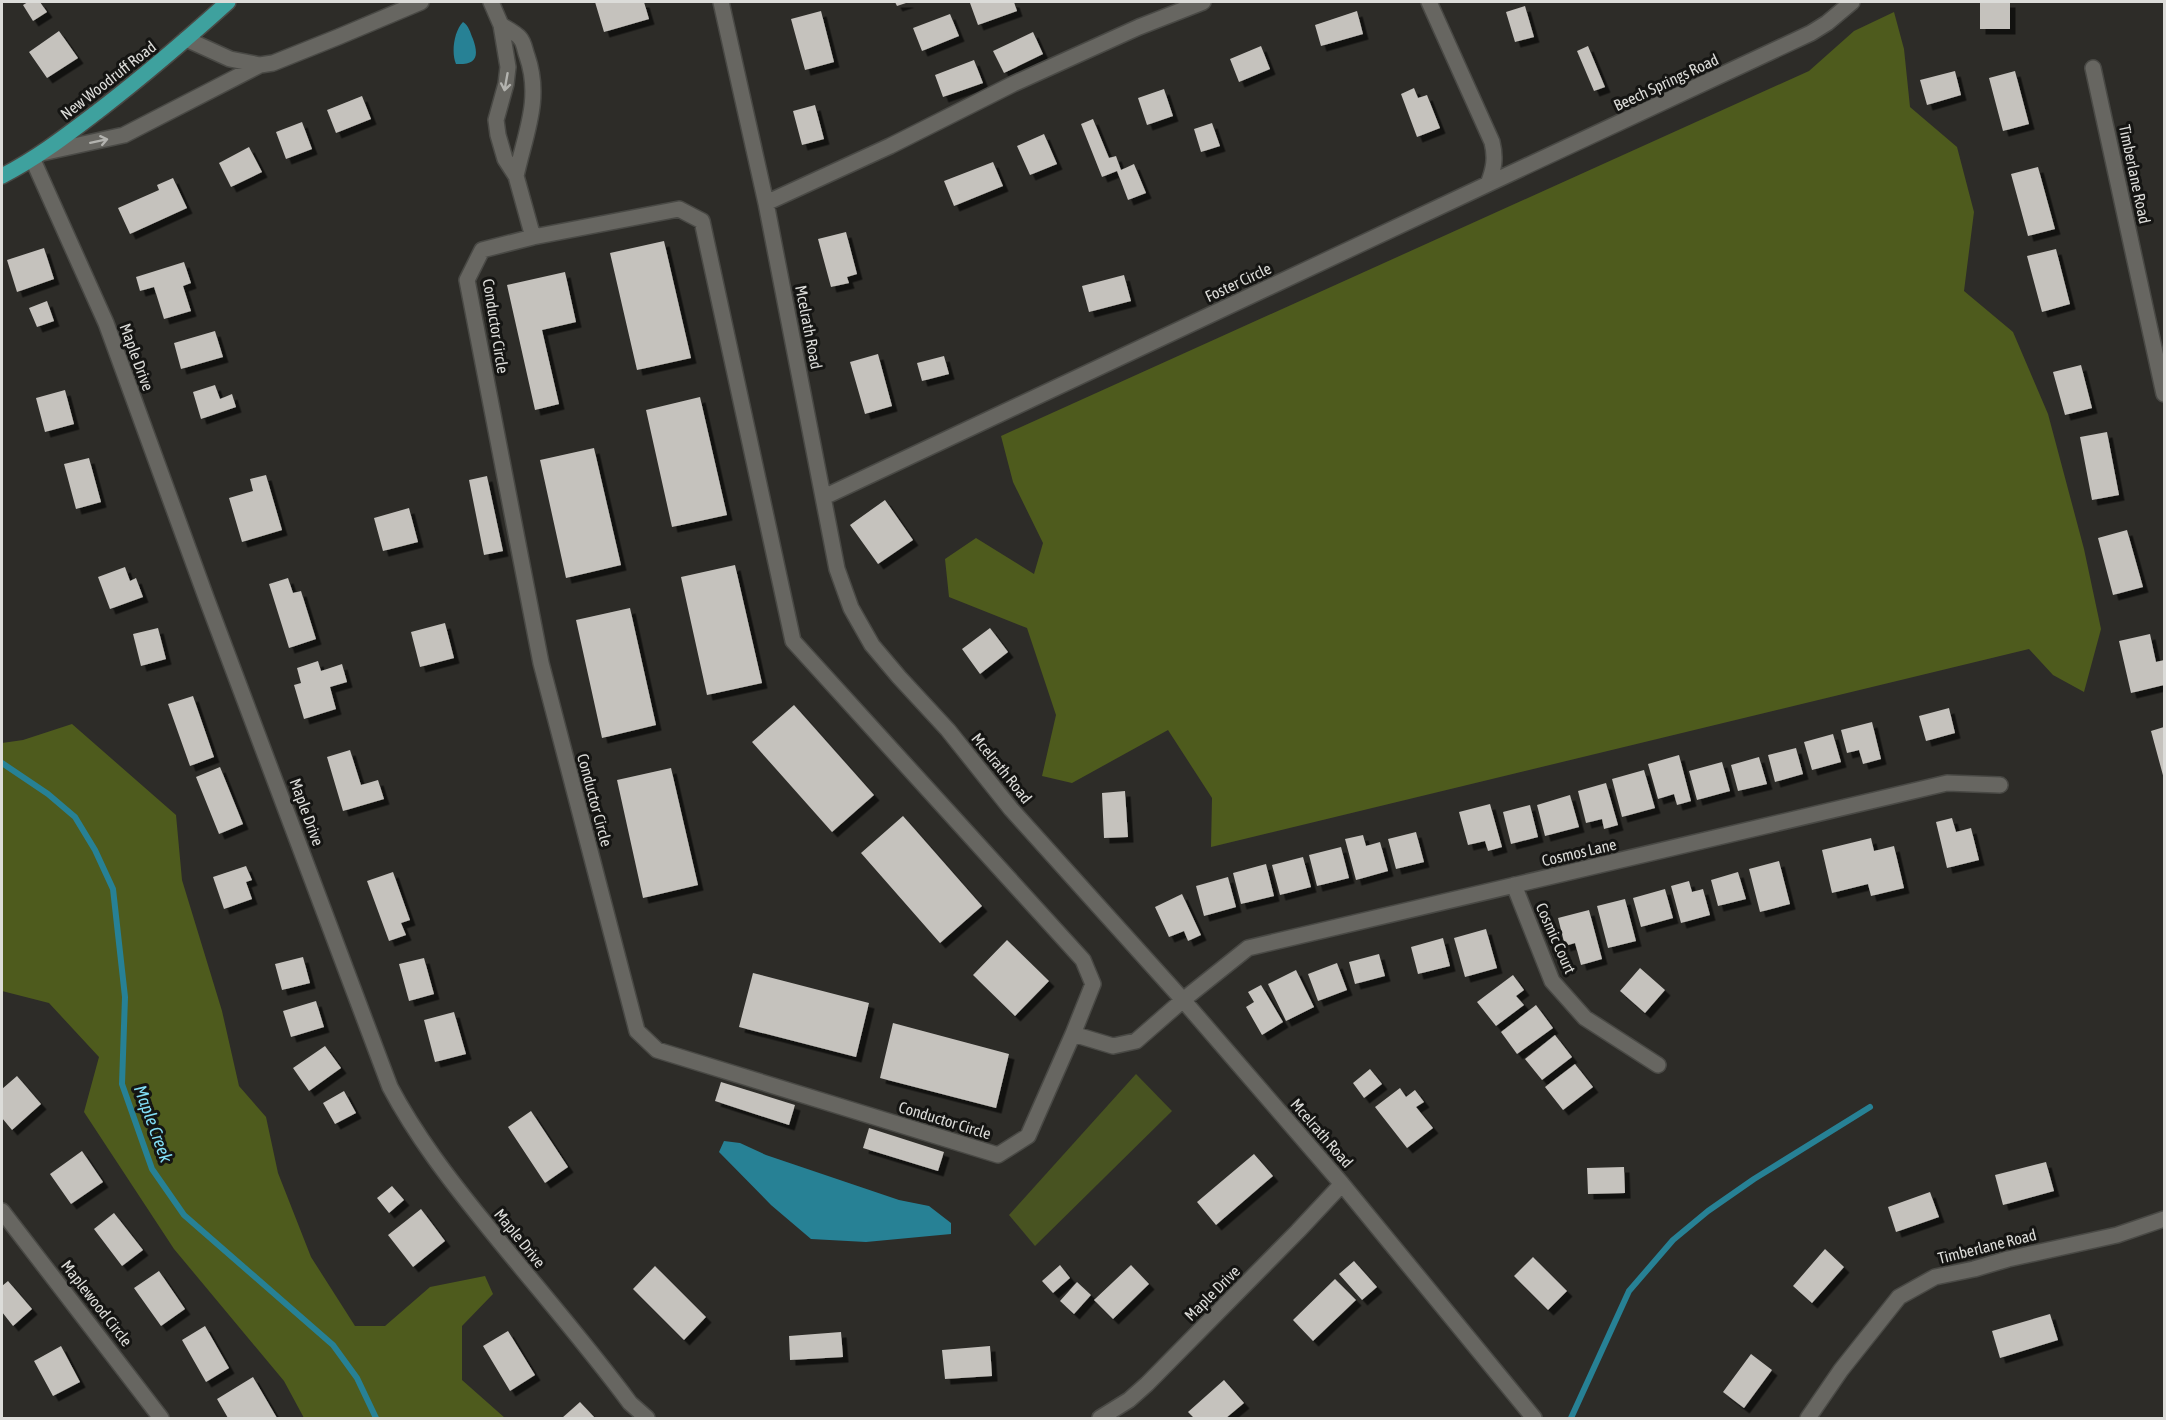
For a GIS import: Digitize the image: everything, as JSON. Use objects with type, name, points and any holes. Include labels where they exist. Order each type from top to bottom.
[{"type":"main road","name":"New Woodruff Road","points":[[2,176],[38,156],[114,98],[228,2]]},
{"type":"street","points":[[38,156],[123,135],[260,65],[273,63],[421,2]]},
{"type":"street","points":[[491,2],[501,25],[508,68],[496,120],[505,159],[516,176],[533,237]]},
{"type":"street","name":"Mcelrath Road","points":[[721,2],[765,203],[837,569],[851,608],[872,645],[898,677],[948,730],[1011,809],[1183,1000],[1342,1184],[1534,1419]]},
{"type":"street","points":[[765,203],[890,146],[1013,84],[1138,27],[1203,2]]},
{"type":"street","points":[[1429,2],[1492,142],[1495,155],[1494,168],[1488,184]]},
{"type":"street","name":"Beech Springs Road","points":[[1488,184],[1811,33],[1834,18],[1852,2]]},
{"type":"street","points":[[501,25],[520,38],[530,66],[534,96],[532,115],[516,176]]},
{"type":"street","points":[[186,39],[230,59],[260,65]]},
{"type":"street","name":"Timberlane Road","points":[[2093,68],[2161,358],[2164,394]]},
{"type":"street","name":"Maple Drive","points":[[38,156],[106,323],[207,600],[390,1087],[424,1144],[470,1204],[630,1403],[647,1419]]},
{"type":"street","name":"Foster Circle","points":[[824,496],[1488,184]]},
{"type":"street","name":"Conductor Circle","points":[[679,209],[702,221],[793,641],[1083,960],[1094,984],[1073,1034],[1028,1136],[998,1155],[657,1050],[637,1031],[541,663],[467,280],[482,250],[533,237],[679,209]]},
{"type":"street","name":"Cosmos Lane","points":[[1183,1000],[1248,948],[1947,783],[2000,785]]},
{"type":"street","name":"Cosmic Court","points":[[1514,885],[1552,981],[1585,1018],[1659,1065]]},
{"type":"street","points":[[1073,1034],[1113,1046],[1136,1041],[1183,1000]]},
{"type":"street","name":"Maple Drive","points":[[1100,1419],[1148,1384],[1342,1184]]},
{"type":"street","name":"Maplewood Circle","points":[[2,1212],[161,1419]]},
{"type":"street","name":"Timberlane Road","points":[[1809,1419],[1841,1370],[1899,1297],[1935,1277],[2117,1235],[2164,1220]]},
{"type":"green space","points":[[1894,12],[1904,49],[1910,107],[1957,147],[1974,212],[1964,291],[2013,332],[2048,414],[2084,549],[2101,629],[2084,692],[2053,675],[2029,649],[1211,847],[1212,798],[1168,730],[1072,783],[1042,776],[1056,715],[1027,628],[949,597],[945,559],[976,538],[1034,574],[1043,543],[1013,482],[1001,436],[1809,71],[1854,31]]},
{"type":"green space","points":[[72,724],[176,815],[182,880],[222,1011],[239,1086],[266,1117],[278,1173],[311,1257],[355,1326],[385,1326],[430,1287],[485,1276],[493,1294],[462,1326],[462,1380],[505,1418],[304,1418],[284,1381],[174,1249],[84,1112],[99,1057],[49,1003],[2,991],[2,743],[23,740]]},
{"type":"green space","points":[[1136,1074],[1172,1111],[1035,1246],[1009,1215]]},
{"type":"water","points":[[463,22],[470,32],[476,55],[468,63],[456,64],[454,42]]},
{"type":"water","points":[[724,1141],[740,1143],[766,1155],[899,1200],[929,1206],[951,1223],[951,1234],[866,1242],[811,1239],[771,1205],[719,1152]]},
{"type":"building","points":[[28,2],[40,2],[47,12],[33,21],[23,5]]},
{"type":"building","points":[[595,2],[644,2],[649,19],[604,32]]},
{"type":"building","points":[[895,2],[909,2],[897,6]]},
{"type":"building","points":[[1014,2],[1017,11],[978,25],[970,3]]},
{"type":"building","points":[[1980,2],[2010,2],[2010,29],[1980,29]]},
{"type":"building","points":[[1525,6],[1534,37],[1515,42],[1506,12]]},
{"type":"building","points":[[821,11],[834,62],[805,70],[791,19]]},
{"type":"building","points":[[1357,11],[1363,34],[1321,46],[1315,25]]},
{"type":"building","points":[[950,14],[959,36],[922,51],[913,28]]},
{"type":"building","points":[[59,31],[78,58],[47,78],[29,52]]},
{"type":"building","points":[[1033,32],[1043,54],[1004,73],[993,51]]},
{"type":"building","points":[[1261,46],[1270,69],[1239,82],[1230,59]]},
{"type":"building","points":[[1588,46],[1605,87],[1594,91],[1577,51]]},
{"type":"building","points":[[974,60],[983,83],[943,97],[935,75]]},
{"type":"building","points":[[1955,71],[1961,95],[1927,105],[1920,80]]},
{"type":"building","points":[[2015,71],[2029,124],[2003,131],[1989,78]]},
{"type":"building","points":[[1414,88],[1418,98],[1427,95],[1440,128],[1417,137],[1401,94]]},
{"type":"building","points":[[1164,89],[1173,116],[1147,125],[1138,98]]},
{"type":"building","points":[[362,96],[371,119],[336,133],[327,110]]},
{"type":"building","points":[[815,105],[824,139],[802,145],[793,111]]},
{"type":"building","points":[[1093,119],[1109,158],[1116,156],[1121,170],[1134,164],[1146,193],[1128,200],[1117,171],[1102,177],[1081,124]]},
{"type":"building","points":[[302,122],[312,149],[286,159],[276,132]]},
{"type":"building","points":[[1212,123],[1220,146],[1201,152],[1194,129]]},
{"type":"building","points":[[1044,134],[1057,164],[1030,175],[1017,146]]},
{"type":"building","points":[[249,147],[262,172],[231,187],[219,163]]},
{"type":"building","points":[[993,162],[1003,186],[954,206],[944,181]]},
{"type":"building","points":[[2038,167],[2055,229],[2028,236],[2011,174]]},
{"type":"building","points":[[173,178],[187,208],[130,234],[118,208],[159,190],[157,185]]},
{"type":"building","points":[[846,232],[857,274],[847,277],[849,283],[831,287],[818,239]]},
{"type":"building","points":[[664,241],[691,358],[637,370],[610,253]]},
{"type":"building","points":[[44,248],[54,279],[17,292],[7,260]]},
{"type":"building","points":[[2056,249],[2070,304],[2042,312],[2027,256]]},
{"type":"building","points":[[184,262],[191,283],[183,286],[191,311],[164,319],[154,287],[140,291],[136,277]]},
{"type":"building","points":[[565,272],[576,322],[542,330],[559,404],[535,410],[507,285]]},
{"type":"building","points":[[1124,275],[1131,301],[1089,312],[1082,286]]},
{"type":"building","points":[[47,301],[54,321],[37,327],[29,308]]},
{"type":"building","points":[[215,331],[223,357],[181,369],[174,343]]},
{"type":"building","points":[[878,354],[892,406],[865,414],[850,362]]},
{"type":"building","points":[[944,356],[949,374],[922,381],[917,363]]},
{"type":"building","points":[[2081,365],[2092,408],[2065,415],[2053,372]]},
{"type":"building","points":[[215,385],[220,399],[232,394],[236,407],[201,419],[193,392]]},
{"type":"building","points":[[65,390],[74,424],[45,432],[36,398]]},
{"type":"building","points":[[700,397],[727,515],[672,527],[646,410]]},
{"type":"building","points":[[2107,432],[2119,495],[2092,500],[2080,437]]},
{"type":"building","points":[[594,448],[621,565],[566,578],[540,460]]},
{"type":"building","points":[[89,458],[101,502],[76,509],[64,464]]},
{"type":"building","points":[[266,475],[282,530],[242,542],[229,498],[253,491],[250,479]]},
{"type":"building","points":[[487,476],[503,551],[484,555],[469,480]]},
{"type":"building","points":[[885,500],[913,540],[878,564],[850,525]]},
{"type":"building","points":[[409,508],[418,542],[383,551],[374,518]]},
{"type":"building","points":[[2127,530],[2143,587],[2113,595],[2098,538]]},
{"type":"building","points":[[735,565],[762,683],[707,695],[681,577]]},
{"type":"building","points":[[125,567],[130,581],[136,578],[143,597],[110,609],[98,577]]},
{"type":"building","points":[[288,578],[293,593],[301,591],[316,639],[289,648],[269,584]]},
{"type":"building","points":[[630,608],[656,725],[602,738],[576,620]]},
{"type":"building","points":[[445,623],[454,658],[420,667],[411,632]]},
{"type":"building","points":[[158,628],[166,659],[141,666],[133,634]]},
{"type":"building","points":[[990,628],[1008,652],[980,674],[962,649]]},
{"type":"building","points":[[2150,634],[2156,662],[2164,660],[2164,685],[2131,693],[2119,641]]},
{"type":"building","points":[[318,661],[321,671],[342,664],[347,682],[330,687],[336,709],[304,719],[294,685],[301,683],[297,668]]},
{"type":"building","points":[[193,696],[214,757],[190,766],[168,704]]},
{"type":"building","points":[[794,705],[874,795],[832,832],[752,742]]},
{"type":"building","points":[[1949,708],[1955,733],[1926,741],[1919,716]]},
{"type":"building","points":[[1872,722],[1881,759],[1863,764],[1859,750],[1847,753],[1841,730]]},
{"type":"building","points":[[2164,727],[2164,779],[2151,731]]},
{"type":"building","points":[[1833,734],[1841,762],[1812,770],[1804,742]]},
{"type":"building","points":[[1796,748],[1803,774],[1775,782],[1768,755]]},
{"type":"building","points":[[350,750],[361,785],[378,780],[384,799],[343,811],[327,757]]},
{"type":"building","points":[[1679,755],[1691,801],[1677,805],[1674,794],[1658,799],[1648,764]]},
{"type":"building","points":[[1759,757],[1767,784],[1738,791],[1731,765]]},
{"type":"building","points":[[1722,762],[1730,791],[1697,800],[1689,771]]},
{"type":"building","points":[[220,767],[243,824],[219,834],[196,777]]},
{"type":"building","points":[[671,768],[698,885],[643,898],[617,780]]},
{"type":"building","points":[[1644,770],[1655,808],[1622,817],[1612,779]]},
{"type":"building","points":[[1606,783],[1618,825],[1604,829],[1602,819],[1586,823],[1578,791]]},
{"type":"building","points":[[1125,791],[1128,837],[1104,838],[1102,793]]},
{"type":"building","points":[[1570,795],[1579,827],[1545,836],[1537,805]]},
{"type":"building","points":[[1490,804],[1502,847],[1488,851],[1485,841],[1468,845],[1459,812]]},
{"type":"building","points":[[1530,805],[1538,837],[1511,844],[1503,812]]},
{"type":"building","points":[[903,816],[982,906],[940,943],[861,853]]},
{"type":"building","points":[[1952,818],[1956,832],[1971,828],[1979,860],[1947,868],[1936,822]]},
{"type":"building","points":[[1416,832],[1424,862],[1396,869],[1388,839]]},
{"type":"building","points":[[1363,835],[1366,846],[1380,842],[1388,871],[1356,880],[1345,839]]},
{"type":"building","points":[[1871,838],[1874,851],[1894,846],[1904,888],[1871,896],[1868,884],[1832,893],[1822,850]]},
{"type":"building","points":[[1341,847],[1349,878],[1317,886],[1309,855]]},
{"type":"building","points":[[1303,857],[1311,887],[1280,895],[1272,865]]},
{"type":"building","points":[[1779,861],[1790,904],[1760,912],[1749,869]]},
{"type":"building","points":[[1266,864],[1274,896],[1241,904],[1233,873]]},
{"type":"building","points":[[246,866],[252,880],[246,882],[252,899],[224,909],[213,877]]},
{"type":"building","points":[[393,872],[410,920],[401,923],[406,935],[389,941],[367,881]]},
{"type":"building","points":[[1738,872],[1746,899],[1718,906],[1711,880]]},
{"type":"building","points":[[1228,877],[1236,907],[1204,916],[1196,886]]},
{"type":"building","points":[[1689,881],[1692,892],[1703,889],[1710,915],[1681,923],[1671,886]]},
{"type":"building","points":[[1665,889],[1673,918],[1641,927],[1633,898]]},
{"type":"building","points":[[1182,894],[1201,935],[1188,941],[1184,931],[1169,937],[1155,907]]},
{"type":"building","points":[[1625,899],[1636,941],[1608,948],[1597,906]]},
{"type":"building","points":[[1589,910],[1602,959],[1581,965],[1575,943],[1565,946],[1558,918]]},
{"type":"building","points":[[1486,929],[1497,968],[1465,977],[1454,938]]},
{"type":"building","points":[[1443,938],[1450,966],[1418,974],[1411,947]]},
{"type":"building","points":[[1007,940],[1049,981],[1015,1016],[973,975]]},
{"type":"building","points":[[1379,954],[1385,976],[1355,984],[1349,962]]},
{"type":"building","points":[[303,957],[310,983],[282,990],[275,964]]},
{"type":"building","points":[[424,958],[434,994],[409,1001],[399,964]]},
{"type":"building","points":[[1337,963],[1347,990],[1318,1001],[1308,974]]},
{"type":"building","points":[[1640,968],[1665,990],[1645,1013],[1620,991]]},
{"type":"building","points":[[1296,970],[1314,1007],[1286,1021],[1268,984]]},
{"type":"building","points":[[753,973],[869,1003],[856,1057],[739,1027]]},
{"type":"building","points":[[1513,975],[1524,990],[1516,996],[1524,1005],[1496,1026],[1477,1002]]},
{"type":"building","points":[[1261,985],[1283,1022],[1262,1035],[1246,1007],[1254,1002],[1248,992]]},
{"type":"building","points":[[316,1001],[324,1027],[291,1037],[283,1011]]},
{"type":"building","points":[[1536,1005],[1553,1028],[1517,1054],[1501,1032]]},
{"type":"building","points":[[454,1012],[466,1054],[435,1062],[424,1020]]},
{"type":"building","points":[[893,1023],[1009,1054],[996,1108],[880,1078]]},
{"type":"building","points":[[1555,1035],[1572,1057],[1542,1080],[1525,1059]]},
{"type":"building","points":[[325,1046],[341,1068],[309,1091],[293,1068]]},
{"type":"building","points":[[1575,1064],[1593,1087],[1563,1110],[1545,1087]]},
{"type":"building","points":[[1370,1069],[1382,1084],[1364,1098],[1353,1083]]},
{"type":"building","points":[[17,1076],[41,1104],[12,1130],[2,1118],[2,1089]]},
{"type":"building","points":[[721,1082],[795,1105],[789,1125],[715,1101]]},
{"type":"building","points":[[1400,1088],[1406,1097],[1415,1090],[1424,1102],[1416,1107],[1433,1128],[1407,1148],[1375,1107]]},
{"type":"building","points":[[344,1091],[356,1113],[335,1124],[323,1103]]},
{"type":"building","points":[[531,1111],[568,1167],[545,1183],[508,1127]]},
{"type":"building","points":[[869,1128],[944,1152],[938,1171],[863,1148]]},
{"type":"building","points":[[82,1151],[103,1182],[71,1204],[50,1174]]},
{"type":"building","points":[[1254,1154],[1273,1176],[1216,1225],[1197,1202]]},
{"type":"building","points":[[2046,1162],[2054,1191],[2003,1205],[1995,1175]]},
{"type":"building","points":[[1624,1167],[1625,1193],[1588,1194],[1587,1168]]},
{"type":"building","points":[[392,1186],[404,1200],[389,1213],[377,1198]]},
{"type":"building","points":[[1930,1192],[1939,1217],[1896,1232],[1888,1207]]},
{"type":"building","points":[[421,1209],[445,1241],[413,1267],[388,1235]]},
{"type":"building","points":[[114,1213],[143,1250],[122,1266],[94,1229]]},
{"type":"building","points":[[1825,1249],[1844,1267],[1812,1303],[1793,1286]]},
{"type":"building","points":[[1533,1257],[1567,1291],[1548,1310],[1514,1276]]},
{"type":"building","points":[[1354,1261],[1377,1287],[1362,1300],[1339,1274]]},
{"type":"building","points":[[1060,1265],[1070,1278],[1053,1293],[1042,1281]]},
{"type":"building","points":[[1131,1265],[1149,1284],[1113,1319],[1094,1300]]},
{"type":"building","points":[[655,1266],[706,1317],[684,1340],[633,1289]]},
{"type":"building","points":[[159,1271],[185,1309],[161,1326],[134,1288]]},
{"type":"building","points":[[1335,1279],[1356,1300],[1313,1341],[1293,1320]]},
{"type":"building","points":[[8,1281],[32,1309],[13,1326],[2,1312],[2,1286]]},
{"type":"building","points":[[1077,1282],[1091,1295],[1074,1314],[1060,1301]]},
{"type":"building","points":[[2050,1314],[2058,1340],[2000,1358],[1992,1331]]},
{"type":"building","points":[[205,1326],[229,1368],[206,1382],[182,1340]]},
{"type":"building","points":[[508,1331],[535,1375],[510,1391],[483,1346]]},
{"type":"building","points":[[841,1332],[843,1357],[790,1360],[789,1336]]},
{"type":"building","points":[[61,1346],[80,1382],[53,1396],[34,1361]]},
{"type":"building","points":[[990,1346],[992,1376],[945,1379],[942,1350]]},
{"type":"building","points":[[1751,1354],[1772,1370],[1744,1408],[1723,1392]]},
{"type":"building","points":[[253,1377],[277,1418],[228,1418],[217,1399]]},
{"type":"building","points":[[1224,1380],[1244,1403],[1226,1418],[1194,1418],[1188,1412]]},
{"type":"building","points":[[580,1402],[595,1418],[562,1418]]},
{"type":"waterway","name":"Maple Creek","points":[[2,763],[48,794],[75,817],[95,850],[113,889],[125,997],[122,1084],[152,1169],[184,1215],[333,1345],[357,1378],[376,1418]]},
{"type":"waterway","points":[[1571,1418],[1629,1291],[1673,1240],[1708,1211],[1754,1179],[1870,1107]]}]
